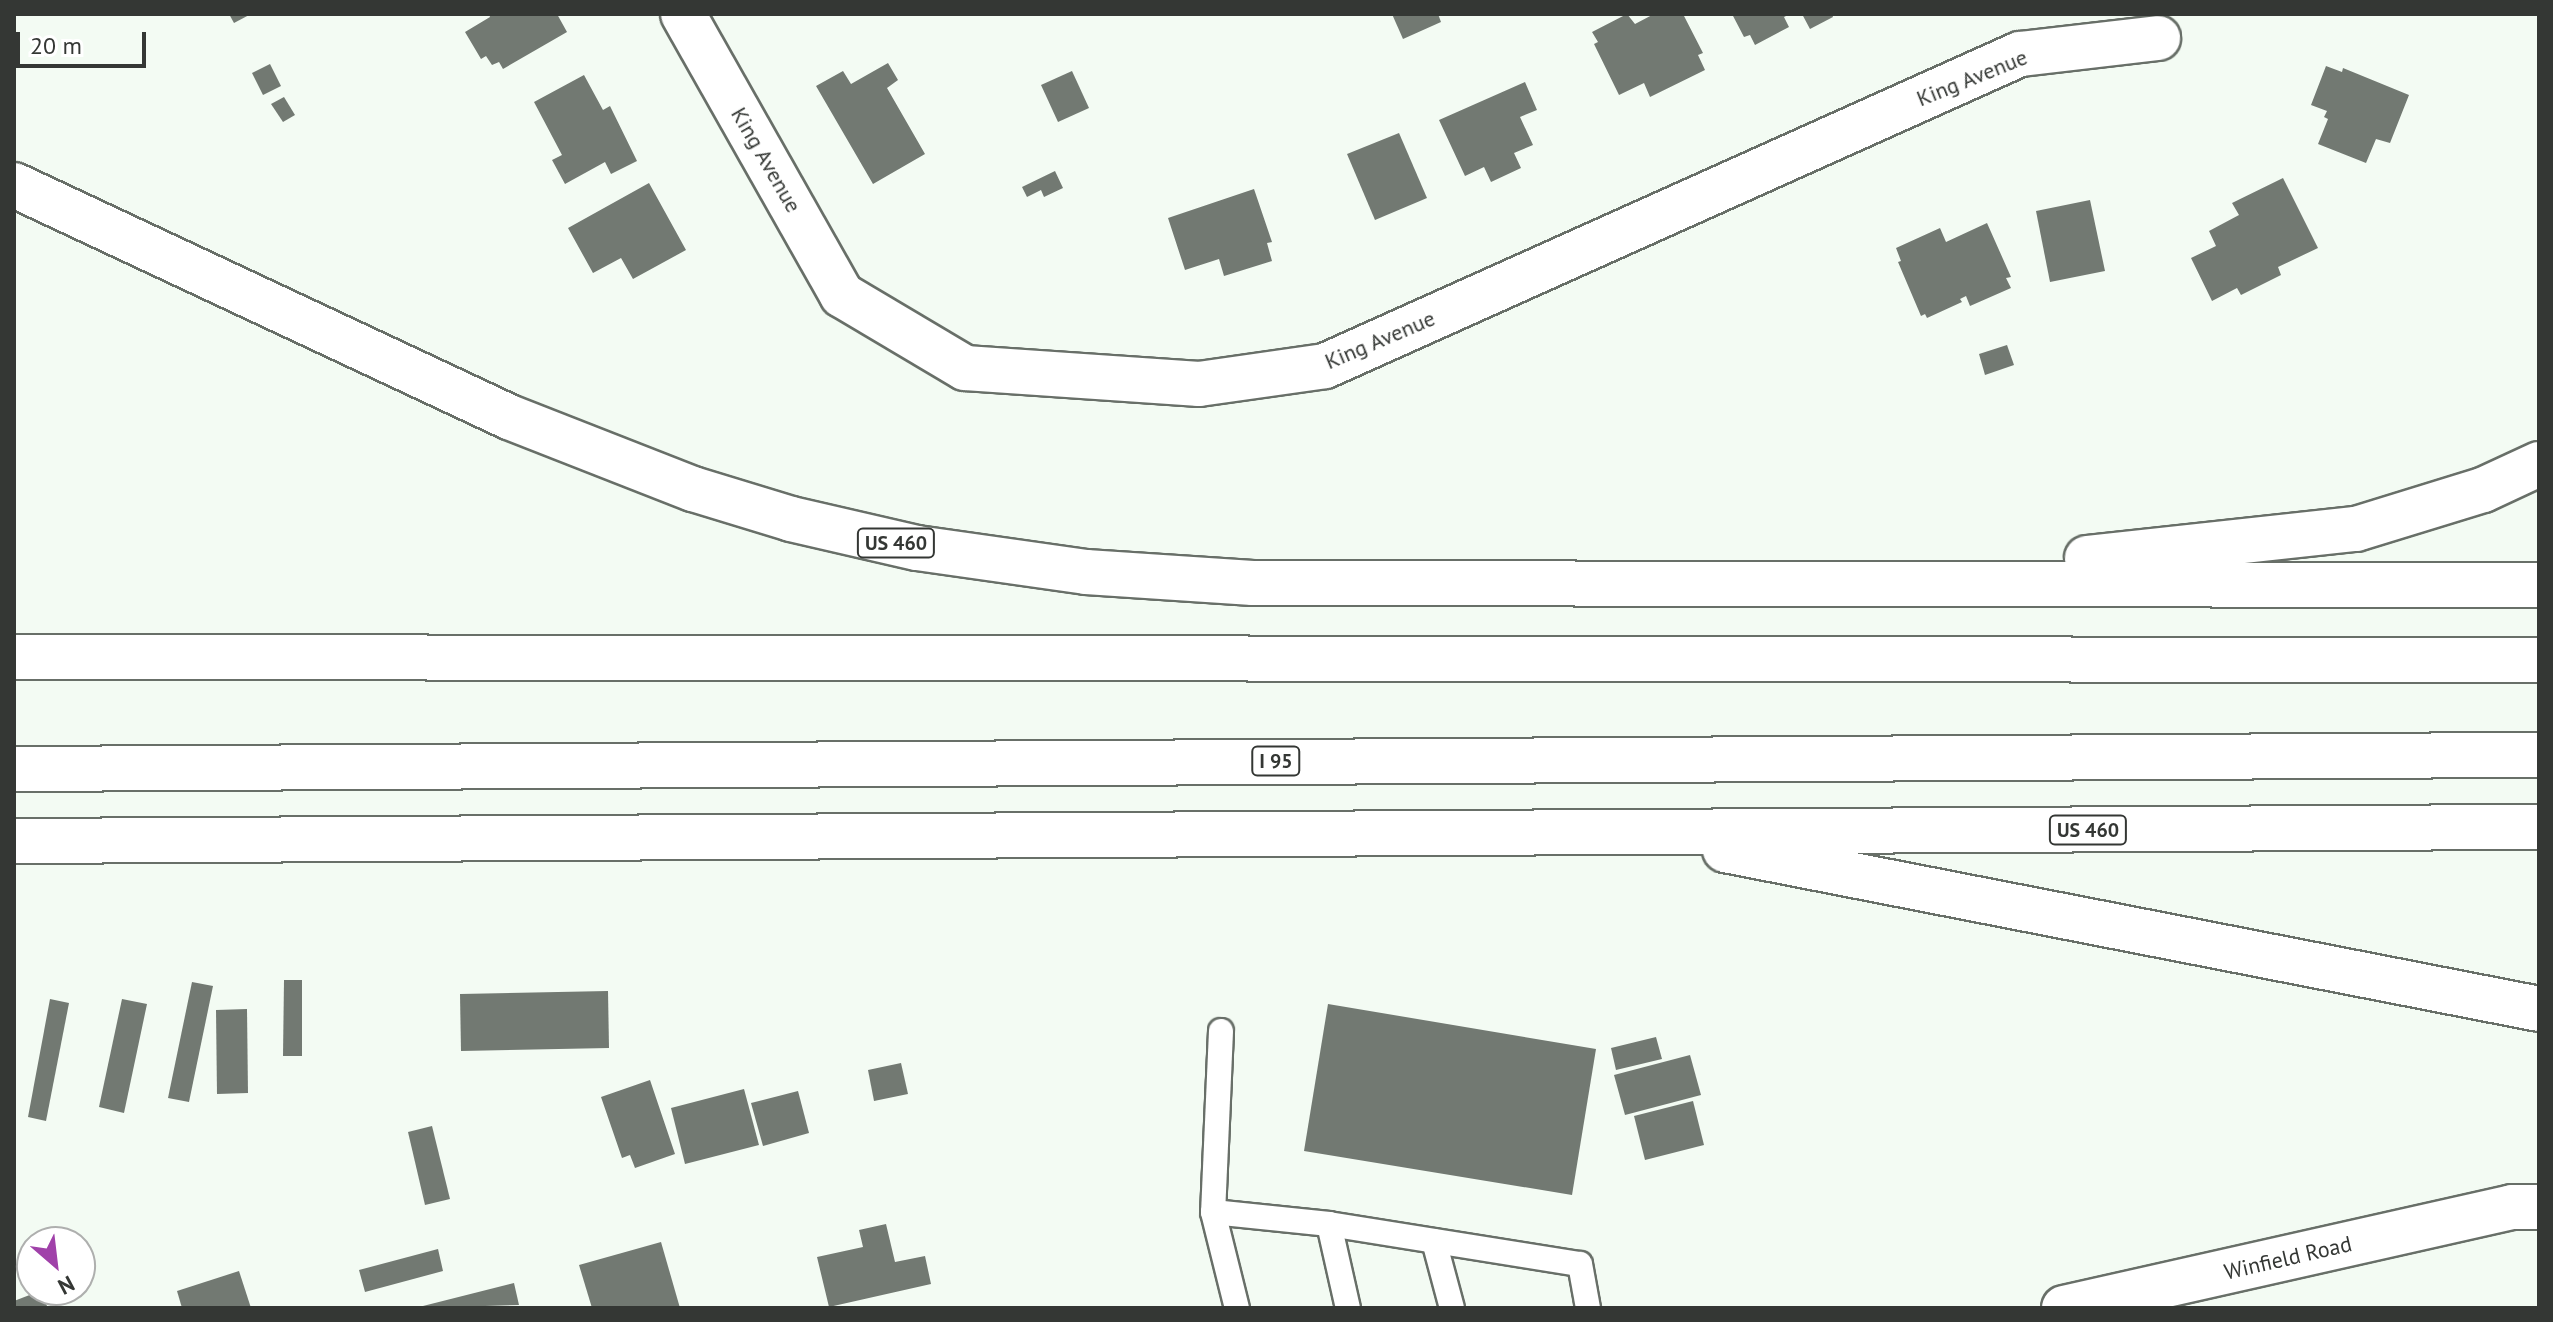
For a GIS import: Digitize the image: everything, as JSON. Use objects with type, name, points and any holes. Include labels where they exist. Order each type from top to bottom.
[{"type":"main road","name":"King Avenue","points":[[683,14],[842,295],[965,368],[1199,384],[1325,366],[2020,54],[2158,38]]},
{"type":"main road","name":"US 460","points":[[14,185],[509,417],[693,489],[791,519],[917,548],[1086,572],[1253,583],[2539,585]]},
{"type":"main road","points":[[1847,582],[2356,529],[2483,490],[2539,464]]},
{"type":"main road","points":[[14,657],[2539,660]]},
{"type":"main road","name":"I 95","points":[[14,769],[2539,755]]},
{"type":"main road","name":"US 460","points":[[14,841],[2539,827]]},
{"type":"main road","points":[[1636,833],[2539,1009]]},
{"type":"main road","name":"Winfield Road","points":[[2064,1308],[2530,1203]]},
{"type":"lane","points":[[1221,1031],[1213,1212],[1237,1308]]},
{"type":"lane","points":[[1213,1212],[1329,1224],[1580,1264],[1588,1308]]},
{"type":"lane","points":[[1329,1224],[1348,1308]]},
{"type":"lane","points":[[1434,1241],[1452,1308]]},
{"type":"building","points":[[229,14],[251,14],[234,23]]},
{"type":"building","points":[[489,14],[557,14],[567,32],[503,69],[499,62],[492,65],[486,56],[481,59],[465,32],[490,17]]},
{"type":"building","points":[[1392,14],[1438,14],[1441,22],[1403,39]]},
{"type":"building","points":[[1627,14],[1635,24],[1654,14],[1683,14],[1703,53],[1698,55],[1705,70],[1650,97],[1644,83],[1619,95],[1594,44],[1598,42],[1592,32]]},
{"type":"building","points":[[1732,14],[1790,14],[1784,17],[1789,27],[1755,45],[1750,35],[1744,37]]},
{"type":"building","points":[[1802,14],[1832,14],[1833,17],[1810,29]]},
{"type":"building","points":[[888,63],[898,80],[887,88],[925,154],[873,184],[816,86],[843,71],[851,84]]},
{"type":"building","points":[[270,64],[281,86],[263,95],[252,73]]},
{"type":"building","points":[[2326,66],[2342,72],[2343,68],[2409,95],[2390,143],[2376,139],[2366,163],[2318,144],[2328,119],[2324,117],[2327,111],[2311,105]]},
{"type":"building","points":[[1072,71],[1089,108],[1058,122],[1041,85]]},
{"type":"building","points":[[584,75],[603,110],[610,106],[637,161],[611,174],[605,162],[565,184],[552,160],[562,155],[534,102]]},
{"type":"building","points":[[1525,82],[1537,110],[1520,117],[1533,145],[1514,153],[1521,168],[1491,182],[1484,167],[1465,176],[1439,120]]},
{"type":"building","points":[[284,97],[295,115],[283,122],[271,104]]},
{"type":"building","points":[[1399,133],[1427,198],[1375,220],[1347,154]]},
{"type":"building","points":[[1055,171],[1063,188],[1044,197],[1041,190],[1027,197],[1022,187]]},
{"type":"building","points":[[2283,178],[2318,248],[2278,267],[2281,275],[2241,295],[2237,288],[2212,301],[2191,258],[2216,246],[2209,231],[2239,215],[2232,203]]},
{"type":"building","points":[[649,183],[686,250],[633,279],[621,258],[593,273],[568,228]]},
{"type":"building","points":[[1254,189],[1272,242],[1267,243],[1272,261],[1224,276],[1219,259],[1185,270],[1168,218]]},
{"type":"building","points":[[2090,200],[2105,271],[2050,282],[2036,211]]},
{"type":"building","points":[[1987,223],[2011,277],[2006,278],[2011,288],[1970,306],[1966,296],[1960,299],[1962,302],[1927,318],[1925,314],[1921,316],[1898,262],[1901,261],[1896,248],[1940,228],[1946,242]]},
{"type":"building","points":[[2007,345],[2014,365],[1985,375],[1979,354]]},
{"type":"building","points":[[284,980],[302,980],[302,1056],[283,1056]]},
{"type":"building","points":[[192,982],[213,986],[189,1102],[168,1098]]},
{"type":"building","points":[[608,991],[609,1048],[461,1051],[460,994]]},
{"type":"building","points":[[50,999],[69,1003],[46,1121],[28,1117]]},
{"type":"building","points":[[122,999],[147,1004],[124,1113],[99,1107]]},
{"type":"building","points":[[1328,1004],[1596,1049],[1572,1195],[1304,1151]]},
{"type":"building","points":[[247,1009],[248,1093],[217,1094],[216,1010]]},
{"type":"building","points":[[1656,1037],[1662,1059],[1616,1070],[1611,1048]]},
{"type":"building","points":[[1690,1055],[1701,1095],[1625,1115],[1614,1075]]},
{"type":"building","points":[[901,1063],[908,1094],[874,1101],[868,1070]]},
{"type":"building","points":[[650,1080],[675,1154],[635,1168],[630,1155],[622,1158],[601,1097]]},
{"type":"building","points":[[744,1089],[759,1145],[685,1164],[671,1108]]},
{"type":"building","points":[[798,1091],[809,1133],[763,1146],[751,1103]]},
{"type":"building","points":[[1693,1101],[1704,1145],[1645,1160],[1634,1116]]},
{"type":"building","points":[[432,1126],[450,1199],[425,1205],[408,1132]]},
{"type":"building","points":[[886,1224],[895,1262],[925,1256],[931,1284],[829,1307],[817,1257],[863,1247],[859,1230]]},
{"type":"building","points":[[661,1242],[680,1308],[592,1308],[579,1265]]},
{"type":"building","points":[[438,1249],[443,1271],[365,1292],[359,1270]]},
{"type":"building","points":[[239,1271],[251,1308],[182,1308],[177,1291]]},
{"type":"building","points":[[514,1283],[519,1305],[419,1308],[419,1307]]},
{"type":"building","points":[[14,1301],[16,1306],[48,1308],[14,1308]]}]
